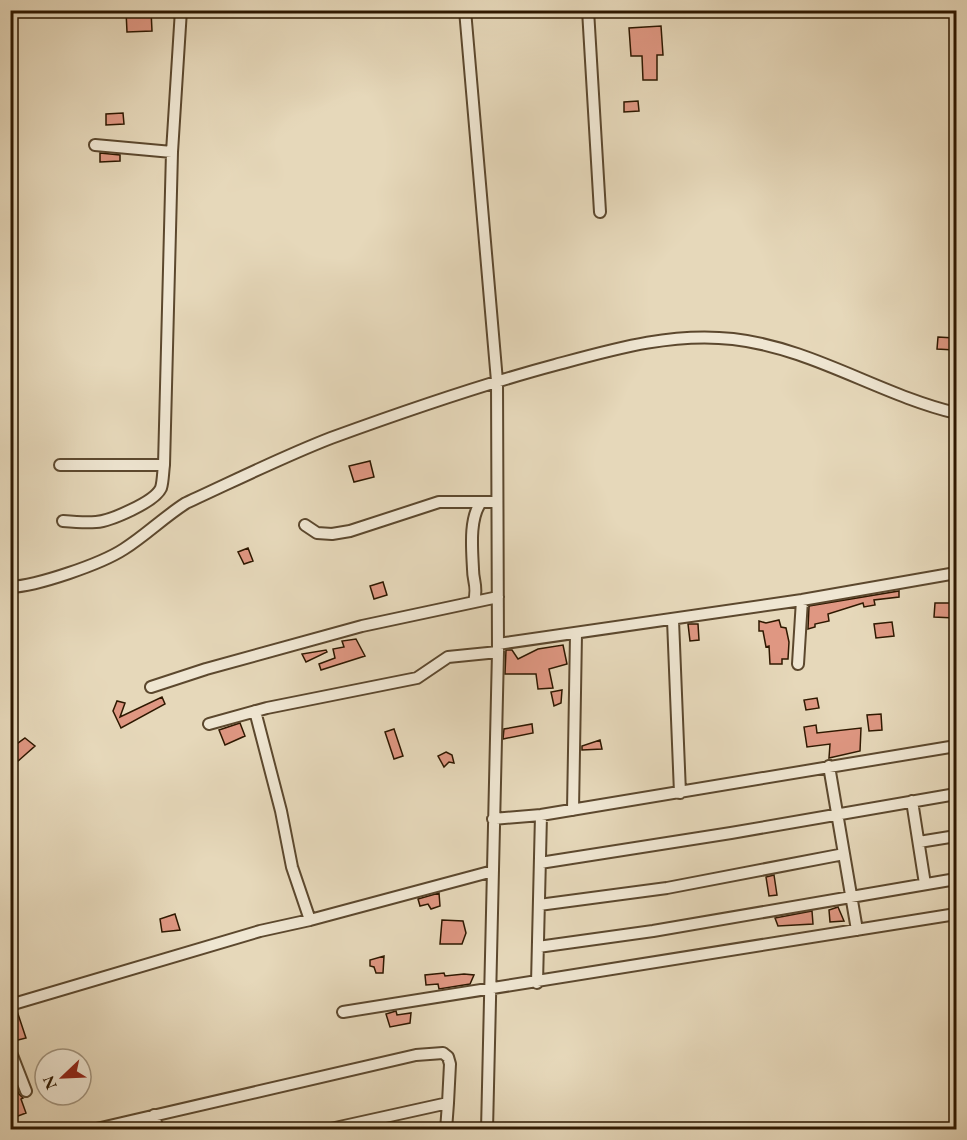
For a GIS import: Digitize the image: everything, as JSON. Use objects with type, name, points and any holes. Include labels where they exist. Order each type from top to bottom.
[{"type":"street","points":[[63,521],[98,522],[147,502],[161,488],[164,465],[172,152],[181,10]]},
{"type":"street","points":[[465,10],[497,381],[498,648],[487,1130]]},
{"type":"street","points":[[588,10],[600,212]]},
{"type":"street","points":[[95,145],[172,152]]},
{"type":"street","points":[[10,587],[47,580],[121,551],[186,503],[330,439],[497,381],[631,344],[693,336],[734,339],[768,345],[799,354],[872,384],[957,413]]},
{"type":"street","points":[[60,465],[164,465]]},
{"type":"street","points":[[305,525],[317,533],[332,534],[350,531],[439,502],[497,502]]},
{"type":"street","points":[[474,602],[477,590],[473,571],[474,516],[481,502]]},
{"type":"street","points":[[209,724],[315,697],[417,678],[448,657],[576,634],[802,600],[957,573]]},
{"type":"street","points":[[151,687],[362,626],[498,597]]},
{"type":"street","points":[[798,664],[802,600]]},
{"type":"street","points":[[673,620],[680,793]]},
{"type":"street","points":[[573,810],[576,634]]},
{"type":"street","points":[[255,711],[281,811],[292,867],[310,920]]},
{"type":"street","points":[[493,819],[573,810],[957,746]]},
{"type":"street","points":[[829,766],[857,930]]},
{"type":"street","points":[[540,863],[957,794]]},
{"type":"street","points":[[912,801],[925,884]]},
{"type":"street","points":[[537,983],[541,815]]},
{"type":"street","points":[[919,842],[957,836]]},
{"type":"street","points":[[539,905],[667,888],[844,854]]},
{"type":"street","points":[[10,1005],[260,931],[310,920],[493,871]]},
{"type":"street","points":[[538,947],[653,931],[957,879]]},
{"type":"street","points":[[343,1012],[537,983],[957,914]]},
{"type":"street","points":[[10,1050],[27,1091]]},
{"type":"street","points":[[92,1130],[416,1055],[443,1053],[448,1057],[450,1064],[446,1130]]},
{"type":"street","points":[[326,1130],[448,1103]]},
{"type":"street","points":[[154,1115],[158,1130]]},
{"type":"building","points":[[151,10],[152,31],[127,32],[126,11]]},
{"type":"building","points":[[661,26],[663,55],[657,55],[657,80],[643,80],[642,56],[631,56],[629,28]]},
{"type":"building","points":[[638,101],[639,111],[624,112],[624,102]]},
{"type":"building","points":[[123,113],[124,124],[106,125],[106,114]]},
{"type":"building","points":[[100,153],[120,155],[120,161],[100,162]]},
{"type":"building","points":[[938,337],[954,338],[954,350],[937,349]]},
{"type":"building","points":[[370,461],[374,477],[354,482],[349,466]]},
{"type":"building","points":[[248,548],[253,561],[244,564],[238,552]]},
{"type":"building","points":[[383,582],[387,595],[374,599],[370,586]]},
{"type":"building","points":[[899,591],[899,597],[874,600],[875,605],[864,607],[863,603],[828,614],[829,621],[815,624],[815,627],[808,629],[809,606]]},
{"type":"building","points":[[935,603],[955,603],[954,618],[934,617]]},
{"type":"building","points":[[779,620],[781,627],[786,628],[789,642],[788,659],[782,659],[782,664],[770,664],[769,646],[766,647],[763,631],[759,631],[759,621],[766,623]]},
{"type":"building","points":[[892,622],[894,636],[876,638],[874,624]]},
{"type":"building","points":[[688,624],[698,624],[699,640],[690,641]]},
{"type":"building","points":[[356,639],[365,656],[321,670],[319,664],[335,658],[333,649],[344,647],[342,641]]},
{"type":"building","points":[[563,645],[567,664],[549,669],[553,688],[538,689],[536,674],[505,674],[506,650],[512,650],[518,659],[538,649]]},
{"type":"building","points":[[326,650],[327,652],[306,662],[302,654]]},
{"type":"building","points":[[562,690],[561,703],[554,706],[551,692]]},
{"type":"building","points":[[162,697],[165,704],[121,728],[113,711],[117,701],[125,703],[120,717]]},
{"type":"building","points":[[817,698],[819,708],[806,710],[804,700]]},
{"type":"building","points":[[881,714],[882,730],[869,731],[867,715]]},
{"type":"building","points":[[240,723],[245,736],[225,745],[219,730]]},
{"type":"building","points":[[532,724],[533,733],[503,739],[504,729]]},
{"type":"building","points":[[816,725],[817,733],[861,728],[860,751],[829,758],[830,744],[807,747],[804,727]]},
{"type":"building","points":[[394,729],[403,756],[394,759],[385,732]]},
{"type":"building","points":[[25,738],[35,746],[17,762],[10,753],[10,749]]},
{"type":"building","points":[[600,740],[602,749],[582,750],[582,746]]},
{"type":"building","points":[[446,752],[452,755],[454,763],[449,762],[444,767],[438,756]]},
{"type":"building","points":[[774,875],[777,895],[769,896],[766,877]]},
{"type":"building","points":[[439,893],[440,906],[431,909],[428,904],[420,906],[418,899]]},
{"type":"building","points":[[838,907],[844,921],[830,922],[829,910]]},
{"type":"building","points":[[812,911],[813,924],[778,926],[775,918]]},
{"type":"building","points":[[175,914],[180,930],[162,932],[160,919]]},
{"type":"building","points":[[442,920],[463,921],[466,933],[462,944],[440,944]]},
{"type":"building","points":[[384,956],[383,973],[376,973],[374,967],[370,966],[370,960]]},
{"type":"building","points":[[444,973],[445,976],[474,975],[470,984],[439,989],[438,984],[426,985],[425,975]]},
{"type":"building","points":[[17,1011],[26,1038],[10,1042],[10,1012]]},
{"type":"building","points":[[396,1011],[397,1015],[411,1013],[410,1023],[390,1027],[386,1014]]},
{"type":"building","points":[[10,1075],[23,1098],[21,1099],[26,1113],[10,1119]]}]
